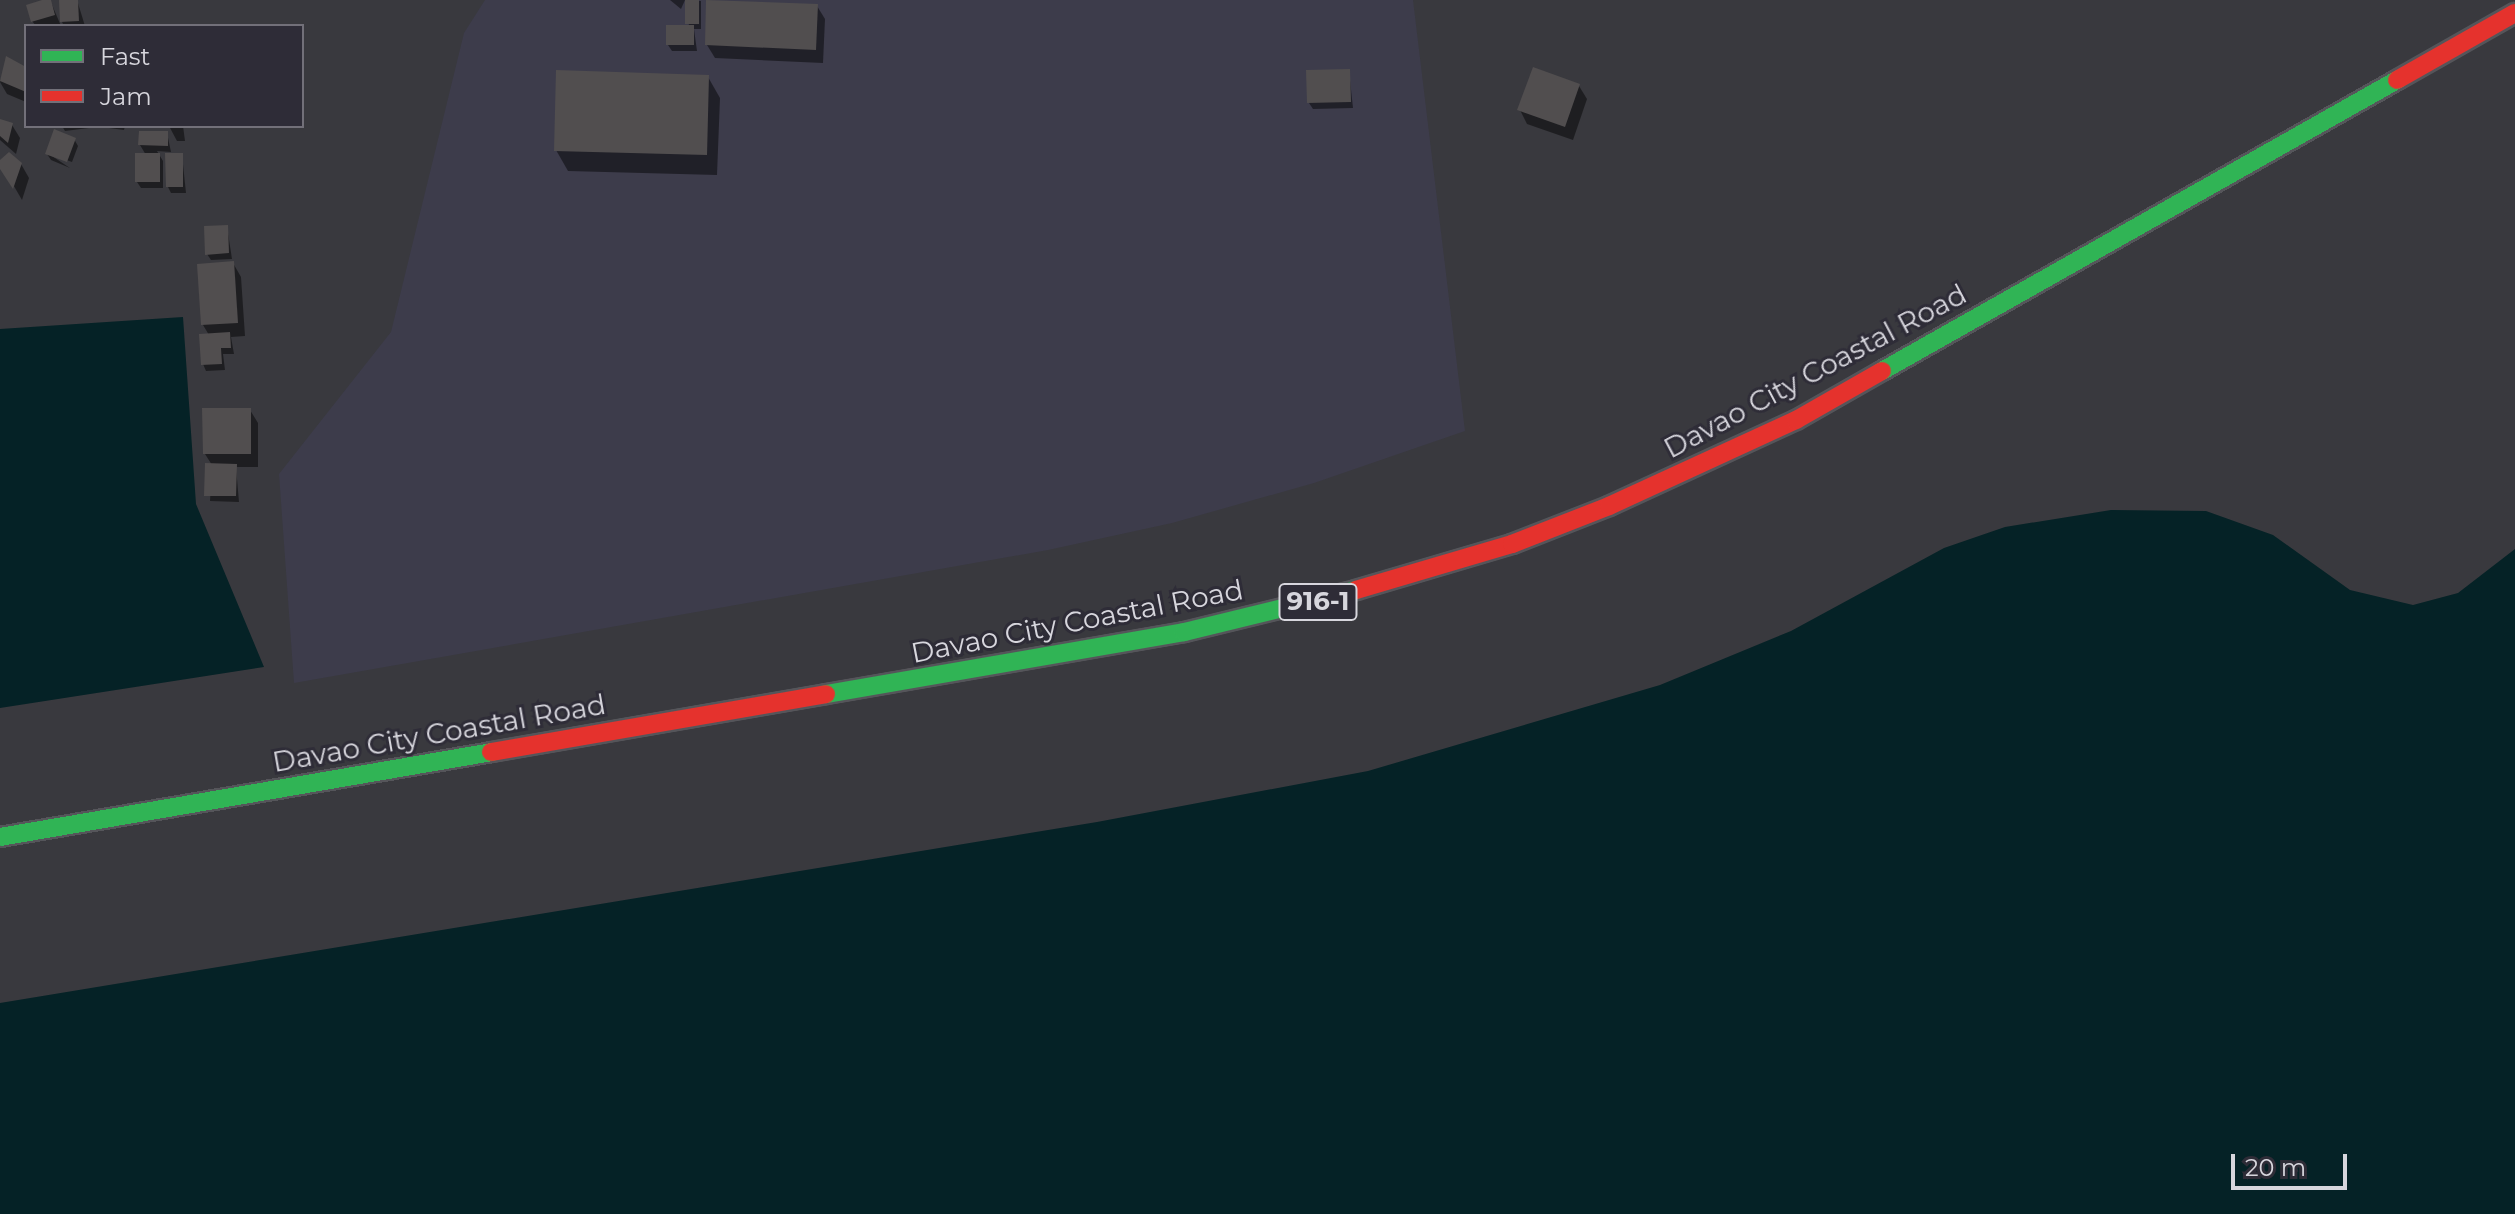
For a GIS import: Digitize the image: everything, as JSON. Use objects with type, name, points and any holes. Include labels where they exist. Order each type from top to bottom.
[{"type":"main road","name":"Davao City Coastal Road","points":[[0,837],[1126,643],[1296,608],[1512,544],[1609,506],[1796,420],[2515,13]]},
{"type":"shaded area","points":[[485,0],[1413,0],[1465,431],[1314,483],[1172,523],[1048,550],[294,683],[279,474],[391,332],[464,33]]},
{"type":"shaded area","points":[[183,317],[196,504],[264,667],[0,708],[0,329]]},
{"type":"shaded area","points":[[2111,510],[2206,511],[2273,535],[2350,590],[2413,605],[2458,593],[2515,549],[2515,1214],[0,1214],[0,1003],[1097,822],[1368,771],[1660,685],[1791,631],[1944,548],[2005,527]]},
{"type":"building","points":[[51,0],[55,15],[31,22],[26,5]]},
{"type":"building","points":[[59,0],[78,0],[79,21],[60,22]]},
{"type":"building","points":[[685,0],[699,0],[699,24],[685,24]]},
{"type":"building","points":[[706,0],[818,4],[816,50],[705,45]]},
{"type":"building","points":[[666,25],[694,25],[694,45],[666,45]]},
{"type":"building","points":[[6,56],[24,66],[24,91],[0,81]]},
{"type":"building","points":[[1533,67],[1580,84],[1565,127],[1517,110]]},
{"type":"building","points":[[1350,69],[1351,102],[1307,103],[1306,70]]},
{"type":"building","points":[[556,70],[709,75],[707,155],[554,151]]},
{"type":"building","points":[[0,119],[13,123],[8,143],[0,136]]},
{"type":"building","points":[[54,129],[76,138],[67,162],[45,154]]},
{"type":"building","points":[[139,131],[168,131],[168,146],[138,145]]},
{"type":"building","points":[[9,152],[22,163],[13,189],[0,169],[0,160]]},
{"type":"building","points":[[135,153],[160,153],[160,182],[135,182]]},
{"type":"building","points":[[165,153],[183,153],[183,187],[166,187]]},
{"type":"building","points":[[228,225],[229,253],[205,255],[204,226]]},
{"type":"building","points":[[234,261],[238,323],[201,325],[197,264]]},
{"type":"building","points":[[230,332],[231,348],[221,348],[222,364],[201,365],[199,334]]},
{"type":"building","points":[[202,408],[251,408],[251,454],[203,454]]},
{"type":"building","points":[[205,463],[237,464],[236,496],[204,496]]},
{"type":"traffic: fast","points":[[1882,371],[2397,80]]},
{"type":"traffic: fast","points":[[826,694],[1184,632],[1356,590]]},
{"type":"traffic: fast","points":[[0,837],[491,752]]},
{"type":"traffic: jam","points":[[2397,80],[2515,13]]},
{"type":"traffic: jam","points":[[1356,590],[1512,544],[1609,506],[1796,420],[1882,371]]},
{"type":"traffic: jam","points":[[491,752],[826,694]]}]
